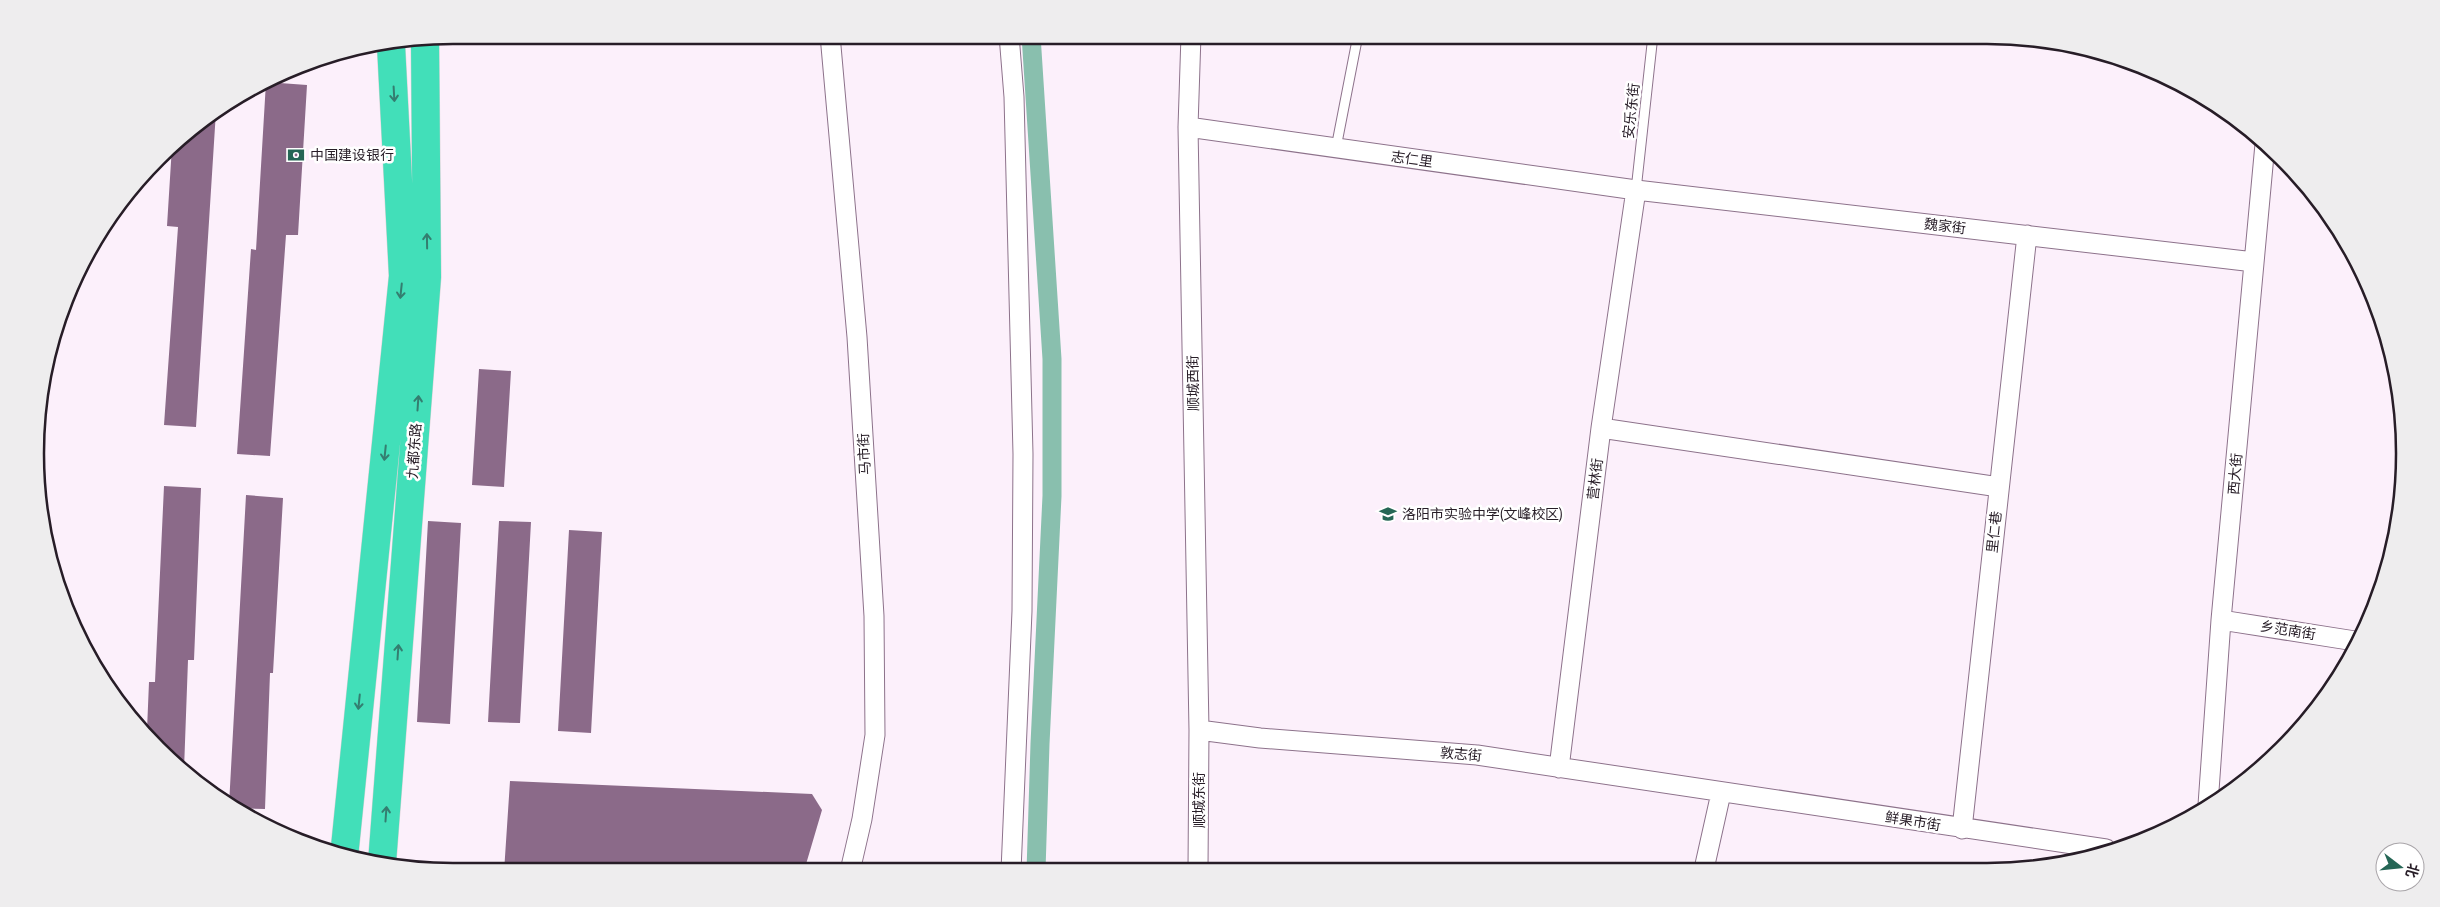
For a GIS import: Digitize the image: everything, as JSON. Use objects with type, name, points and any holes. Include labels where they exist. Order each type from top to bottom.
[{"type":"highway","name":"九都东路","points":[[382,857],[427,277],[425,45]]},
{"type":"highway","name":"九都东路","points":[[345,848],[403,276],[391,49]]},
{"type":"street","name":"马市街","points":[[831,44],[857,338],[874,616],[875,735],[862,819],[852,863]]},
{"type":"street","points":[[1011,44],[1014,97],[1023,454],[1022,612],[1011,863]]},
{"type":"street","name":"顺城西街","points":[[1191,44],[1188,127],[1199,730]]},
{"type":"street","name":"志仁里","points":[[1188,127],[1636,190]]},
{"type":"street","name":"西大街","points":[[2209,797],[2221,620],[2264,152]]},
{"type":"street","name":"魏家街","points":[[1636,190],[2254,262]]},
{"type":"street","name":"营林街","points":[[1559,768],[1601,428],[1636,190]]},
{"type":"street","name":"里仁巷","points":[[1962,829],[2027,235]]},
{"type":"street","points":[[1601,428],[1999,486]]},
{"type":"street","name":"乡范南街","points":[[2221,620],[2351,640]]},
{"type":"street","name":"敦志街","points":[[1199,730],[1260,738],[1477,755],[1721,793]]},
{"type":"street","name":"顺城东街","points":[[1198,863],[1199,730]]},
{"type":"street","points":[[1705,863],[1721,793]]},
{"type":"street","name":"鲜果市街","points":[[1721,793],[2097,848]]},
{"type":"lane","points":[[1336,148],[1356,44]]},
{"type":"lane","name":"安乐东街","points":[[1636,190],[1652,44]]},
{"type":"building","points":[[279,83],[307,85],[298,235],[286,235],[270,456],[237,454],[251,249],[256,250],[266,90]]},
{"type":"building","points":[[215,120],[196,427],[164,425],[178,227],[167,226],[171,157],[183,145]]},
{"type":"building","points":[[479,369],[511,371],[504,487],[472,485]]},
{"type":"building","points":[[164,486],[201,488],[194,660],[188,660],[184,763],[147,726],[149,682],[155,682]]},
{"type":"building","points":[[246,495],[283,498],[273,673],[270,673],[265,809],[250,808],[229,796]]},
{"type":"building","points":[[428,521],[461,523],[450,724],[417,722]]},
{"type":"building","points":[[499,521],[531,522],[520,723],[488,722]]},
{"type":"building","points":[[569,530],[602,532],[591,733],[558,731]]},
{"type":"building","points":[[510,781],[812,794],[822,810],[806,863],[505,863]]},
{"type":"waterway","points":[[1032,44],[1052,359],[1052,496],[1036,863]]},
{"type":"place","name":"中国建设银行","points":[[296,155]]},
{"type":"place","name":"洛阳市实验中学(文峰校区)","points":[[1388,514]]}]
